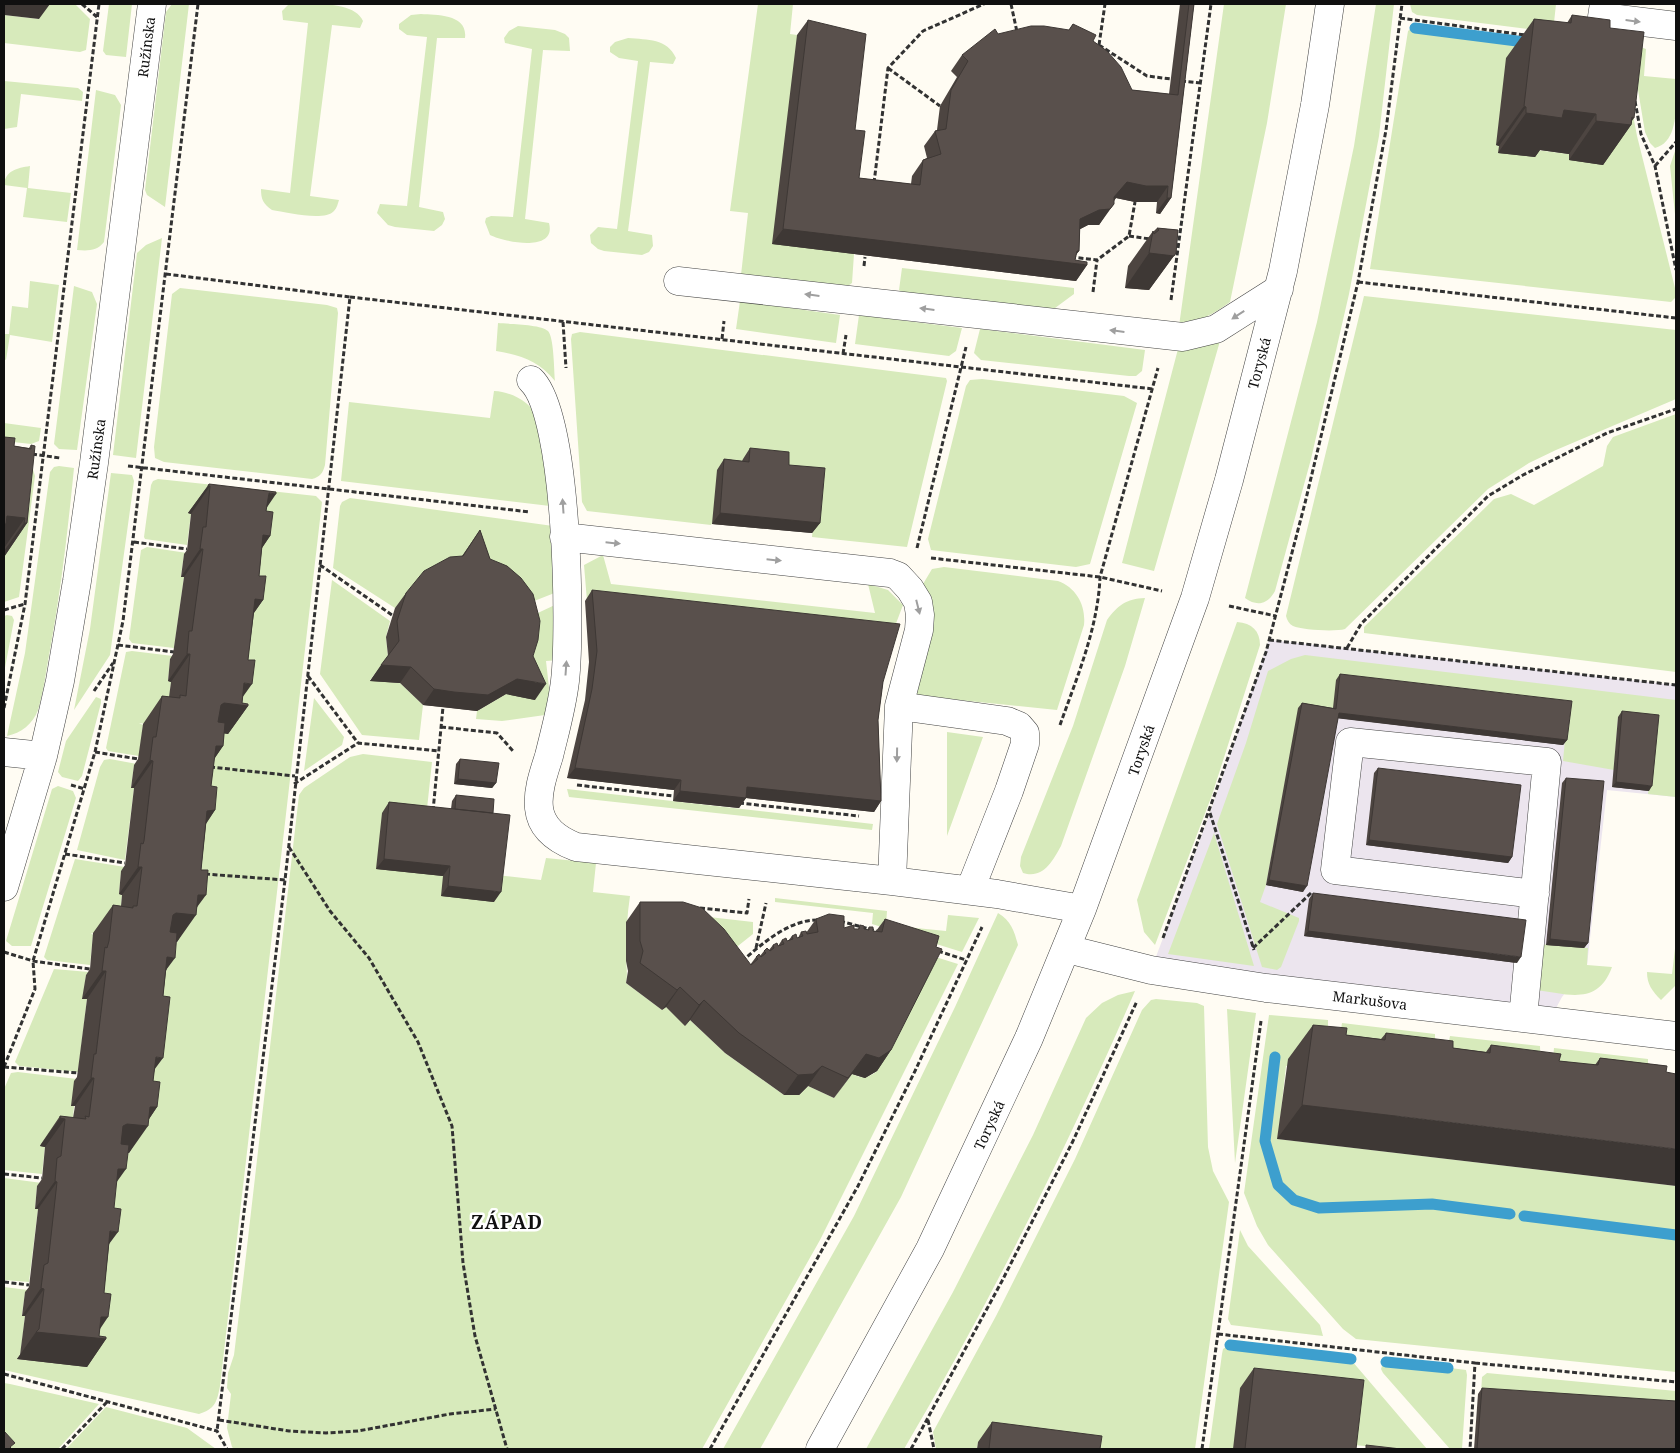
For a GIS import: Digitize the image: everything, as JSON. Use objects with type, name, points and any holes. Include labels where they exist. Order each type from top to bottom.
[{"type":"street","name":"Ružínska","points":[[4,887],[43,756],[60,681],[77,580],[152,4]]},
{"type":"street","name":"Toryská","points":[[820,1449],[930,1249],[983,1139],[1067,949],[1195,598],[1229,480],[1279,289],[1315,105],[1330,4]]},
{"type":"street","points":[[1604,4],[1602,17],[1676,26]]},
{"type":"street","points":[[678,281],[1183,337],[1216,329],[1279,289]]},
{"type":"street","points":[[531,380],[538,386],[550,415],[556,440],[564,537],[568,646],[559,716],[541,784],[539,808],[542,820],[549,831],[560,841],[576,847],[970,890],[1082,909]]},
{"type":"street","points":[[564,537],[865,569],[890,572],[898,576],[910,589],[918,602],[920,615],[919,630],[898,706],[892,881]]},
{"type":"street","points":[[898,706],[1007,721],[1019,726],[1025,733],[1025,744],[1009,791],[970,890]]},
{"type":"street","points":[[1522,1018],[1535,894],[1547,762],[1350,742],[1335,870],[1535,894]]},
{"type":"street","points":[[4,752],[43,756]]},
{"type":"street","name":"Markušova","points":[[1067,949],[1151,970],[1266,988],[1676,1036]]},
{"type":"path","points":[[82,4],[97,17]]},
{"type":"path","points":[[4,708],[25,604],[99,4]]},
{"type":"path","points":[[78,1074],[4,1067],[35,989],[33,961],[95,752],[118,646],[134,542],[198,4]]},
{"type":"path","points":[[873,190],[888,68],[923,31],[984,4]]},
{"type":"path","points":[[1011,4],[1018,32]]},
{"type":"path","points":[[1098,53],[1105,4]]},
{"type":"path","points":[[911,1449],[928,1420],[1073,1141],[1151,970],[1210,813],[1269,640],[1305,503],[1358,282],[1386,130],[1402,4]]},
{"type":"path","points":[[1400,18],[1528,36]]},
{"type":"path","points":[[1099,45],[1147,76],[1201,83]]},
{"type":"path","points":[[888,68],[940,106]]},
{"type":"path","points":[[1634,96],[1641,134],[1655,166],[1676,270]]},
{"type":"path","points":[[1655,166],[1676,142]]},
{"type":"path","points":[[866,183],[874,184]]},
{"type":"path","points":[[1068,257],[1097,260],[1129,236],[1135,202]]},
{"type":"path","points":[[1129,236],[1154,239]]},
{"type":"path","points":[[1171,242],[1180,243]]},
{"type":"path","points":[[166,274],[1153,388]]},
{"type":"path","points":[[1358,282],[1676,318]]},
{"type":"path","points":[[227,1449],[217,1431],[288,847],[350,296]]},
{"type":"path","points":[[1348,648],[1361,624],[1488,496],[1523,474],[1607,433],[1676,409]]},
{"type":"path","points":[[134,542],[187,549]]},
{"type":"path","points":[[320,564],[392,615]]},
{"type":"path","points":[[4,610],[25,604]]},
{"type":"path","points":[[1269,640],[1676,686]]},
{"type":"path","points":[[118,646],[174,652]]},
{"type":"path","points":[[308,676],[358,743]]},
{"type":"path","points":[[432,818],[443,707]]},
{"type":"path","points":[[441,727],[497,733]]},
{"type":"path","points":[[294,784],[358,743],[439,751]]},
{"type":"path","points":[[95,752],[138,759]]},
{"type":"path","points":[[204,766],[295,776]]},
{"type":"path","points":[[739,803],[863,816]]},
{"type":"path","points":[[1202,1449],[1266,988],[1210,813]]},
{"type":"path","points":[[288,847],[330,911],[369,958],[418,1042],[452,1126],[462,1263],[475,1336],[507,1449]]},
{"type":"path","points":[[65,854],[125,863]]},
{"type":"path","points":[[1253,948],[1335,870]]},
{"type":"path","points":[[203,874],[284,880]]},
{"type":"path","points":[[756,949],[767,894]]},
{"type":"path","points":[[691,908],[747,913],[749,895]]},
{"type":"path","points":[[738,965],[756,949],[784,929],[810,920],[828,920]]},
{"type":"path","points":[[838,920],[888,935]]},
{"type":"path","points":[[931,949],[966,960]]},
{"type":"path","points":[[4,952],[33,961],[90,969]]},
{"type":"path","points":[[4,1174],[42,1178]]},
{"type":"path","points":[[4,1282],[29,1285]]},
{"type":"path","points":[[1218,1334],[1475,1363],[1676,1382]]},
{"type":"path","points":[[1470,1449],[1475,1363]]},
{"type":"path","points":[[4,1374],[217,1431]]},
{"type":"path","points":[[62,1449],[107,1402]]},
{"type":"path","points":[[219,1420],[289,1431],[326,1433],[358,1431],[450,1414],[496,1409]]},
{"type":"path","points":[[928,1420],[934,1449]]},
{"type":"shaded area","points":[[1269,640],[1676,685],[1676,797],[1607,790],[1587,965],[1562,997],[1549,1021],[1151,970],[1210,813]]},
{"type":"green space","points":[[41,4],[75,4],[90,19],[86,50],[80,52],[4,43],[4,15],[39,19]]},
{"type":"green space","points":[[109,4],[132,4],[126,57],[106,55],[103,51]]},
{"type":"green space","points":[[172,4],[189,4],[165,207],[147,195],[145,190],[166,12]]},
{"type":"green space","points":[[289,4],[341,6],[351,9],[363,21],[360,28],[332,25],[310,196],[339,200],[334,211],[322,216],[272,210],[266,206],[261,196],[261,189],[290,193],[308,23],[283,20],[282,11]]},
{"type":"green space","points":[[758,4],[793,4],[790,34],[797,35],[854,254],[852,283],[845,288],[741,275],[748,213],[730,211]]},
{"type":"green space","points":[[1224,4],[1286,4],[1267,123],[1230,302],[1206,317],[1179,326]]},
{"type":"green space","points":[[1376,4],[1394,4],[1379,136],[1349,294],[1311,459],[1275,591],[1266,601],[1254,603],[1245,598],[1317,322],[1354,146]]},
{"type":"green space","points":[[1410,4],[1556,4],[1553,32],[1417,15],[1412,12]]},
{"type":"green space","points":[[421,14],[450,17],[462,24],[465,30],[465,38],[437,38],[419,207],[443,212],[445,219],[442,225],[434,231],[388,225],[377,213],[380,204],[407,206],[427,37],[407,35],[399,29],[399,24],[411,15]]},
{"type":"green space","points":[[1415,25],[1545,42],[1497,146],[1499,146],[1499,153],[1536,150],[1569,154],[1569,160],[1623,62],[1637,136],[1676,292],[1675,298],[1671,302],[1370,269],[1408,31]]},
{"type":"green space","points":[[518,26],[555,30],[565,34],[569,38],[570,51],[543,50],[525,219],[549,223],[549,232],[545,239],[528,243],[506,240],[490,235],[485,222],[486,218],[491,216],[513,217],[532,49],[505,43],[504,38],[509,31]]},
{"type":"green space","points":[[628,38],[662,43],[672,51],[676,58],[673,64],[650,62],[628,231],[652,235],[653,246],[649,252],[642,255],[598,249],[591,243],[590,235],[598,227],[617,229],[638,61],[619,58],[610,52],[610,47],[615,42]]},
{"type":"green space","points":[[1633,44],[1646,49],[1644,76],[1676,79],[1676,109],[1673,129],[1669,138],[1655,148],[1650,143],[1645,132],[1631,48]]},
{"type":"green space","points":[[4,81],[78,88],[83,92],[82,101],[21,94],[17,127],[4,129]]},
{"type":"green space","points":[[96,90],[115,95],[121,105],[104,242],[92,250],[77,250]]},
{"type":"green space","points":[[1676,148],[1676,224],[1670,166]]},
{"type":"green space","points":[[30,166],[28,188],[71,193],[67,222],[23,217],[27,188],[4,185],[9,173],[16,169]]},
{"type":"green space","points":[[162,238],[136,458],[113,455],[137,253],[146,245]]},
{"type":"green space","points":[[902,268],[1074,288],[1074,294],[1051,311],[905,295],[899,290]]},
{"type":"green space","points":[[30,281],[59,285],[52,342],[10,335],[6,360],[4,359],[4,334],[9,334],[12,306],[28,308]]},
{"type":"green space","points":[[74,286],[92,292],[97,304],[77,450],[59,449],[54,444]]},
{"type":"green space","points":[[180,288],[327,305],[337,308],[325,465],[319,476],[312,479],[164,462],[155,458],[154,447],[172,294]]},
{"type":"green space","points":[[1364,296],[1676,330],[1676,399],[1529,463],[1488,489],[1345,629],[1304,629],[1292,625],[1288,622],[1286,616]]},
{"type":"green space","points":[[740,301],[840,315],[836,343],[736,329]]},
{"type":"green space","points":[[859,315],[962,328],[956,351],[949,356],[855,344]]},
{"type":"green space","points":[[498,323],[539,327],[548,331],[553,347],[555,381],[543,368],[529,360],[496,351]]},
{"type":"green space","points":[[980,329],[1145,350],[1142,371],[1136,376],[1129,376],[981,360],[974,353]]},
{"type":"green space","points":[[580,332],[946,378],[947,381],[907,547],[812,537],[817,479],[743,459],[741,472],[711,525],[587,511],[582,502],[571,339],[572,334]]},
{"type":"green space","points":[[1220,341],[1154,571],[1122,563],[1178,349],[1205,346]]},
{"type":"green space","points":[[982,379],[1124,396],[1137,403],[1090,564],[1076,567],[931,550],[928,539],[966,386],[970,380]]},
{"type":"green space","points":[[494,391],[515,396],[532,409],[540,421],[550,506],[341,481],[349,402],[490,418]]},
{"type":"green space","points":[[1676,414],[1676,672],[1364,633],[1364,627],[1494,499],[1511,494],[1534,505],[1603,466],[1607,446],[1613,437]]},
{"type":"green space","points":[[4,423],[41,428],[39,441],[31,444],[4,441]]},
{"type":"green space","points":[[32,466],[35,476],[19,597],[4,602],[4,521]]},
{"type":"green space","points":[[54,467],[74,468],[61,582],[43,688],[38,710],[30,724],[17,733],[7,736],[25,653],[50,472]]},
{"type":"green space","points":[[111,473],[132,475],[134,481],[110,655],[74,710],[90,629]]},
{"type":"green space","points":[[158,479],[316,496],[322,502],[220,1386],[218,1396],[212,1407],[199,1414],[4,1370],[4,1287],[28,1290],[25,1293],[22,1315],[25,1316],[20,1357],[17,1359],[82,1366],[108,1151],[131,1153],[129,1152],[157,940],[179,942],[177,941],[249,521],[189,513],[191,514],[187,545],[145,539],[151,485],[153,481]]},
{"type":"green space","points":[[350,498],[553,526],[557,592],[519,607],[452,571],[413,586],[395,608],[333,568],[340,506],[342,502]]},
{"type":"green space","points":[[147,547],[187,553],[184,554],[181,576],[184,577],[174,648],[132,643],[129,639],[141,550]]},
{"type":"green space","points":[[603,555],[611,584],[875,613],[868,584],[888,590],[903,605],[892,634],[587,601],[584,565]]},
{"type":"green space","points":[[944,567],[1058,581],[1070,588],[1079,598],[1082,605],[1084,625],[1057,710],[910,695],[923,584],[932,569]]},
{"type":"green space","points":[[332,580],[390,621],[386,637],[388,657],[370,680],[400,683],[423,705],[419,740],[362,735],[320,674]]},
{"type":"green space","points":[[1145,598],[1125,666],[1061,846],[1046,868],[1036,874],[1023,873],[1020,866],[1021,857],[1073,726],[1107,620],[1115,610],[1128,601]]},
{"type":"green space","points":[[557,604],[561,660],[546,661],[552,714],[502,721],[476,719],[477,711],[506,694],[525,619]]},
{"type":"green space","points":[[4,616],[12,616],[14,620],[4,673]]},
{"type":"green space","points":[[1237,622],[1251,626],[1257,632],[1260,645],[1212,795],[1155,945],[1144,932],[1137,900]]},
{"type":"green space","points":[[132,651],[173,656],[170,659],[168,681],[171,682],[167,723],[161,726],[139,723],[143,725],[139,756],[108,751],[106,748],[126,652]]},
{"type":"green space","points":[[1305,655],[1676,700],[1676,797],[1648,794],[1652,756],[1618,717],[1614,770],[1563,761],[1568,707],[1333,714],[1292,745],[1266,885],[1260,902],[1299,918],[1299,921],[1281,967],[1277,970],[1262,967],[1217,824],[1246,743],[1268,671],[1291,659]]},
{"type":"green space","points":[[96,697],[101,699],[101,703],[82,776],[78,781],[62,777],[58,772],[66,741]]},
{"type":"green space","points":[[314,698],[344,737],[342,745],[304,771]]},
{"type":"green space","points":[[947,732],[983,737],[947,836]]},
{"type":"green space","points":[[363,754],[432,762],[426,818],[496,875],[541,880],[546,858],[596,863],[593,892],[630,896],[626,933],[626,983],[662,1010],[666,1007],[685,1025],[690,1020],[725,1053],[784,1095],[799,1095],[808,1086],[834,1098],[852,1074],[862,1077],[877,1071],[926,954],[958,964],[820,1240],[702,1449],[234,1449],[232,1447],[227,1428],[231,1394],[227,1388],[228,1373],[234,1355],[299,795],[304,788],[350,757]]},
{"type":"green space","points":[[110,759],[137,764],[134,765],[131,788],[134,788],[125,860],[77,850],[100,767],[104,760]]},
{"type":"green space","points":[[58,786],[73,791],[76,798],[31,946],[12,946],[6,941],[52,789]]},
{"type":"green space","points":[[567,789],[873,824],[872,830],[569,797]]},
{"type":"green space","points":[[1214,833],[1254,966],[1168,954]]},
{"type":"green space","points":[[75,859],[125,867],[121,871],[119,894],[122,895],[118,933],[113,935],[91,933],[93,935],[90,965],[47,960],[44,957]]},
{"type":"green space","points":[[775,898],[887,911],[886,925],[946,931],[948,915],[979,918],[962,952],[872,924],[873,913],[775,902]]},
{"type":"green space","points":[[665,912],[753,922],[753,934],[719,961]]},
{"type":"green space","points":[[998,913],[1011,926],[1018,945],[901,1197],[760,1449],[723,1449],[854,1216],[955,1007]]},
{"type":"green space","points":[[1676,940],[1676,985],[1661,1000],[1651,987],[1647,972],[1672,974]]},
{"type":"green space","points":[[1539,944],[1588,948],[1587,965],[1612,967],[1599,988],[1581,995],[1536,990]]},
{"type":"green space","points":[[54,969],[89,972],[86,975],[83,998],[87,999],[78,1072],[19,1066],[15,1062]]},
{"type":"green space","points":[[1135,991],[1027,1223],[967,1337],[904,1449],[866,1449],[953,1292],[1033,1135],[1086,1018],[1102,1003],[1118,995]]},
{"type":"green space","points":[[1151,1000],[1197,1003],[1204,1006],[1208,1147],[1213,1171],[1229,1202],[1195,1449],[1033,1449],[978,1442],[977,1449],[936,1449],[933,1432],[996,1316],[1075,1159],[1142,1010]]},
{"type":"green space","points":[[1227,1009],[1256,1013],[1235,1163]]},
{"type":"green space","points":[[1269,1015],[1328,1020],[1328,1058],[1286,1066],[1278,1139],[1676,1186],[1676,1372],[1356,1339],[1343,1329],[1268,1245],[1257,1226],[1244,1193]]},
{"type":"green space","points":[[1342,1023],[1435,1034],[1435,1069],[1334,1071]]},
{"type":"green space","points":[[1450,1036],[1540,1046],[1541,1080],[1443,1069]]},
{"type":"green space","points":[[1554,1048],[1648,1059],[1648,1090],[1550,1090]]},
{"type":"green space","points":[[18,1072],[77,1079],[70,1145],[45,1147],[42,1174],[4,1170],[4,1089],[11,1073]]},
{"type":"green space","points":[[4,1178],[42,1183],[37,1186],[35,1208],[38,1209],[29,1282],[4,1280]]},
{"type":"green space","points":[[1240,1230],[1248,1246],[1320,1325],[1323,1336],[1231,1325],[1228,1319]]},
{"type":"green space","points":[[1232,1343],[1351,1357],[1352,1361],[1427,1449],[1395,1449],[1344,1444],[1209,1449],[1223,1349]]},
{"type":"green space","points":[[1388,1360],[1466,1370],[1462,1449],[1450,1449],[1383,1373],[1381,1369],[1383,1363]]},
{"type":"green space","points":[[1487,1373],[1676,1391],[1676,1407],[1481,1394],[1482,1377]]},
{"type":"green space","points":[[4,1383],[99,1404],[58,1449],[4,1449]]},
{"type":"green space","points":[[106,1407],[187,1428],[216,1449],[66,1449]]},
{"type":"building","points":[[1189,4],[1194,4],[1171,198],[1167,198],[1168,186],[1146,186],[1127,182],[1114,197],[1114,204],[1110,209],[1099,210],[1080,219],[1079,251],[1077,251],[1075,260],[1087,262],[1087,265],[783,229],[808,20],[866,34],[855,130],[865,131],[859,178],[920,185],[923,160],[941,154],[935,131],[946,129],[951,90],[968,61],[962,55],[995,29],[998,34],[1031,26],[1069,30],[1073,24],[1096,35],[1093,41],[1107,51],[1121,67],[1132,90],[1178,95]]},
{"type":"building","points":[[1572,15],[1610,20],[1610,28],[1644,32],[1634,118],[1632,117],[1631,125],[1596,121],[1596,114],[1564,110],[1562,118],[1526,113],[1526,107],[1524,106],[1534,19],[1571,23]]},
{"type":"building","points":[[1157,228],[1178,230],[1176,253],[1174,256],[1149,253],[1153,231],[1154,234],[1159,230]]},
{"type":"building","points":[[4,437],[15,438],[14,446],[31,449],[31,445],[35,446],[27,523],[24,523],[25,518],[7,516],[6,524],[4,524]]},
{"type":"building","points":[[750,448],[789,452],[789,465],[825,468],[820,523],[720,513],[724,459],[749,462]]},
{"type":"building","points":[[209,484],[276,492],[276,494],[269,493],[266,511],[273,512],[270,536],[263,535],[259,576],[266,576],[263,600],[255,599],[248,660],[255,660],[252,684],[244,683],[242,703],[248,704],[248,706],[224,703],[221,705],[218,722],[225,723],[223,746],[216,746],[211,786],[217,787],[215,810],[207,811],[201,870],[208,870],[206,895],[198,895],[196,915],[176,913],[173,915],[170,932],[177,933],[175,958],[167,957],[163,996],[170,997],[163,1058],[156,1057],[153,1081],[160,1082],[157,1107],[150,1107],[148,1126],[127,1124],[123,1126],[121,1144],[129,1145],[126,1169],[118,1169],[114,1208],[121,1209],[118,1232],[110,1231],[104,1293],[111,1294],[108,1317],[101,1317],[99,1336],[106,1337],[106,1339],[36,1332],[39,1329],[44,1289],[41,1288],[44,1265],[48,1263],[57,1182],[55,1181],[57,1158],[61,1156],[65,1119],[60,1118],[60,1116],[86,1119],[85,1116],[89,1117],[94,1078],[91,1078],[94,1054],[96,1054],[106,971],[102,971],[105,947],[107,948],[109,941],[113,905],[133,908],[133,906],[137,906],[142,867],[138,867],[141,843],[143,844],[144,841],[153,761],[150,760],[153,737],[156,737],[162,696],[180,698],[180,695],[186,696],[190,654],[187,654],[189,631],[192,631],[203,549],[200,549],[203,527],[206,527]]},
{"type":"building","points":[[480,530],[490,559],[507,566],[521,578],[533,594],[540,621],[538,640],[533,656],[546,684],[517,679],[488,695],[454,692],[434,689],[411,667],[381,665],[399,641],[397,621],[406,593],[424,571],[450,557],[463,556]]},
{"type":"building","points":[[592,590],[900,624],[883,682],[878,720],[881,801],[747,787],[746,798],[680,791],[681,780],[575,768],[592,689],[597,651]]},
{"type":"building","points":[[1340,674],[1572,701],[1567,740],[1339,713],[1307,886],[1269,880],[1302,703],[1336,709]]},
{"type":"building","points":[[1622,711],[1659,715],[1652,786],[1616,782]]},
{"type":"building","points":[[460,759],[499,763],[496,783],[458,779]]},
{"type":"building","points":[[1378,768],[1521,785],[1512,857],[1369,840]]},
{"type":"building","points":[[1566,778],[1604,781],[1588,943],[1550,939]]},
{"type":"building","points":[[456,795],[494,799],[493,813],[455,809]]},
{"type":"building","points":[[389,802],[510,815],[501,892],[448,886],[450,866],[384,859]]},
{"type":"building","points":[[1313,893],[1526,920],[1521,957],[1308,931]]},
{"type":"building","points":[[640,902],[683,902],[702,908],[724,929],[751,965],[758,959],[756,957],[759,954],[761,957],[766,953],[764,951],[767,948],[770,951],[774,948],[773,945],[777,943],[778,946],[784,944],[782,940],[786,938],[787,941],[793,939],[792,936],[796,934],[797,938],[803,936],[801,932],[806,931],[807,934],[818,932],[816,919],[829,914],[844,916],[844,928],[854,925],[854,929],[859,929],[860,925],[864,926],[864,929],[869,930],[869,927],[873,927],[873,931],[882,932],[885,919],[939,936],[936,947],[942,949],[891,1050],[879,1058],[866,1054],[848,1078],[822,1066],[813,1074],[798,1075],[739,1033],[704,1000],[699,1005],[680,987],[677,990],[640,963],[643,951],[640,941]]},
{"type":"building","points":[[1313,1025],[1347,1028],[1346,1035],[1385,1040],[1386,1033],[1453,1041],[1453,1048],[1490,1053],[1491,1045],[1561,1054],[1559,1061],[1598,1065],[1600,1058],[1667,1066],[1666,1072],[1676,1074],[1676,1149],[1302,1105]]},
{"type":"building","points":[[1254,1368],[1364,1380],[1356,1449],[1245,1449]]},
{"type":"building","points":[[1482,1388],[1676,1401],[1676,1449],[1477,1449]]},
{"type":"building","points":[[992,1422],[1102,1436],[1100,1449],[989,1449]]},
{"type":"building","points":[[4,1431],[15,1443],[10,1447],[12,1449],[4,1449]]},
{"type":"building","points":[[1366,1445],[1401,1449],[1366,1449]]},
{"type":"waterway","points":[[1415,28],[1533,43]]},
{"type":"waterway","points":[[1275,1057],[1265,1141],[1278,1185],[1294,1200],[1319,1208],[1432,1204],[1510,1214]]},
{"type":"waterway","points":[[1524,1216],[1676,1235]]},
{"type":"waterway","points":[[1230,1345],[1351,1359]]},
{"type":"waterway","points":[[1386,1362],[1448,1368]]},
{"type":"district","name":"ZÁPAD","points":[[507,1222]]}]
